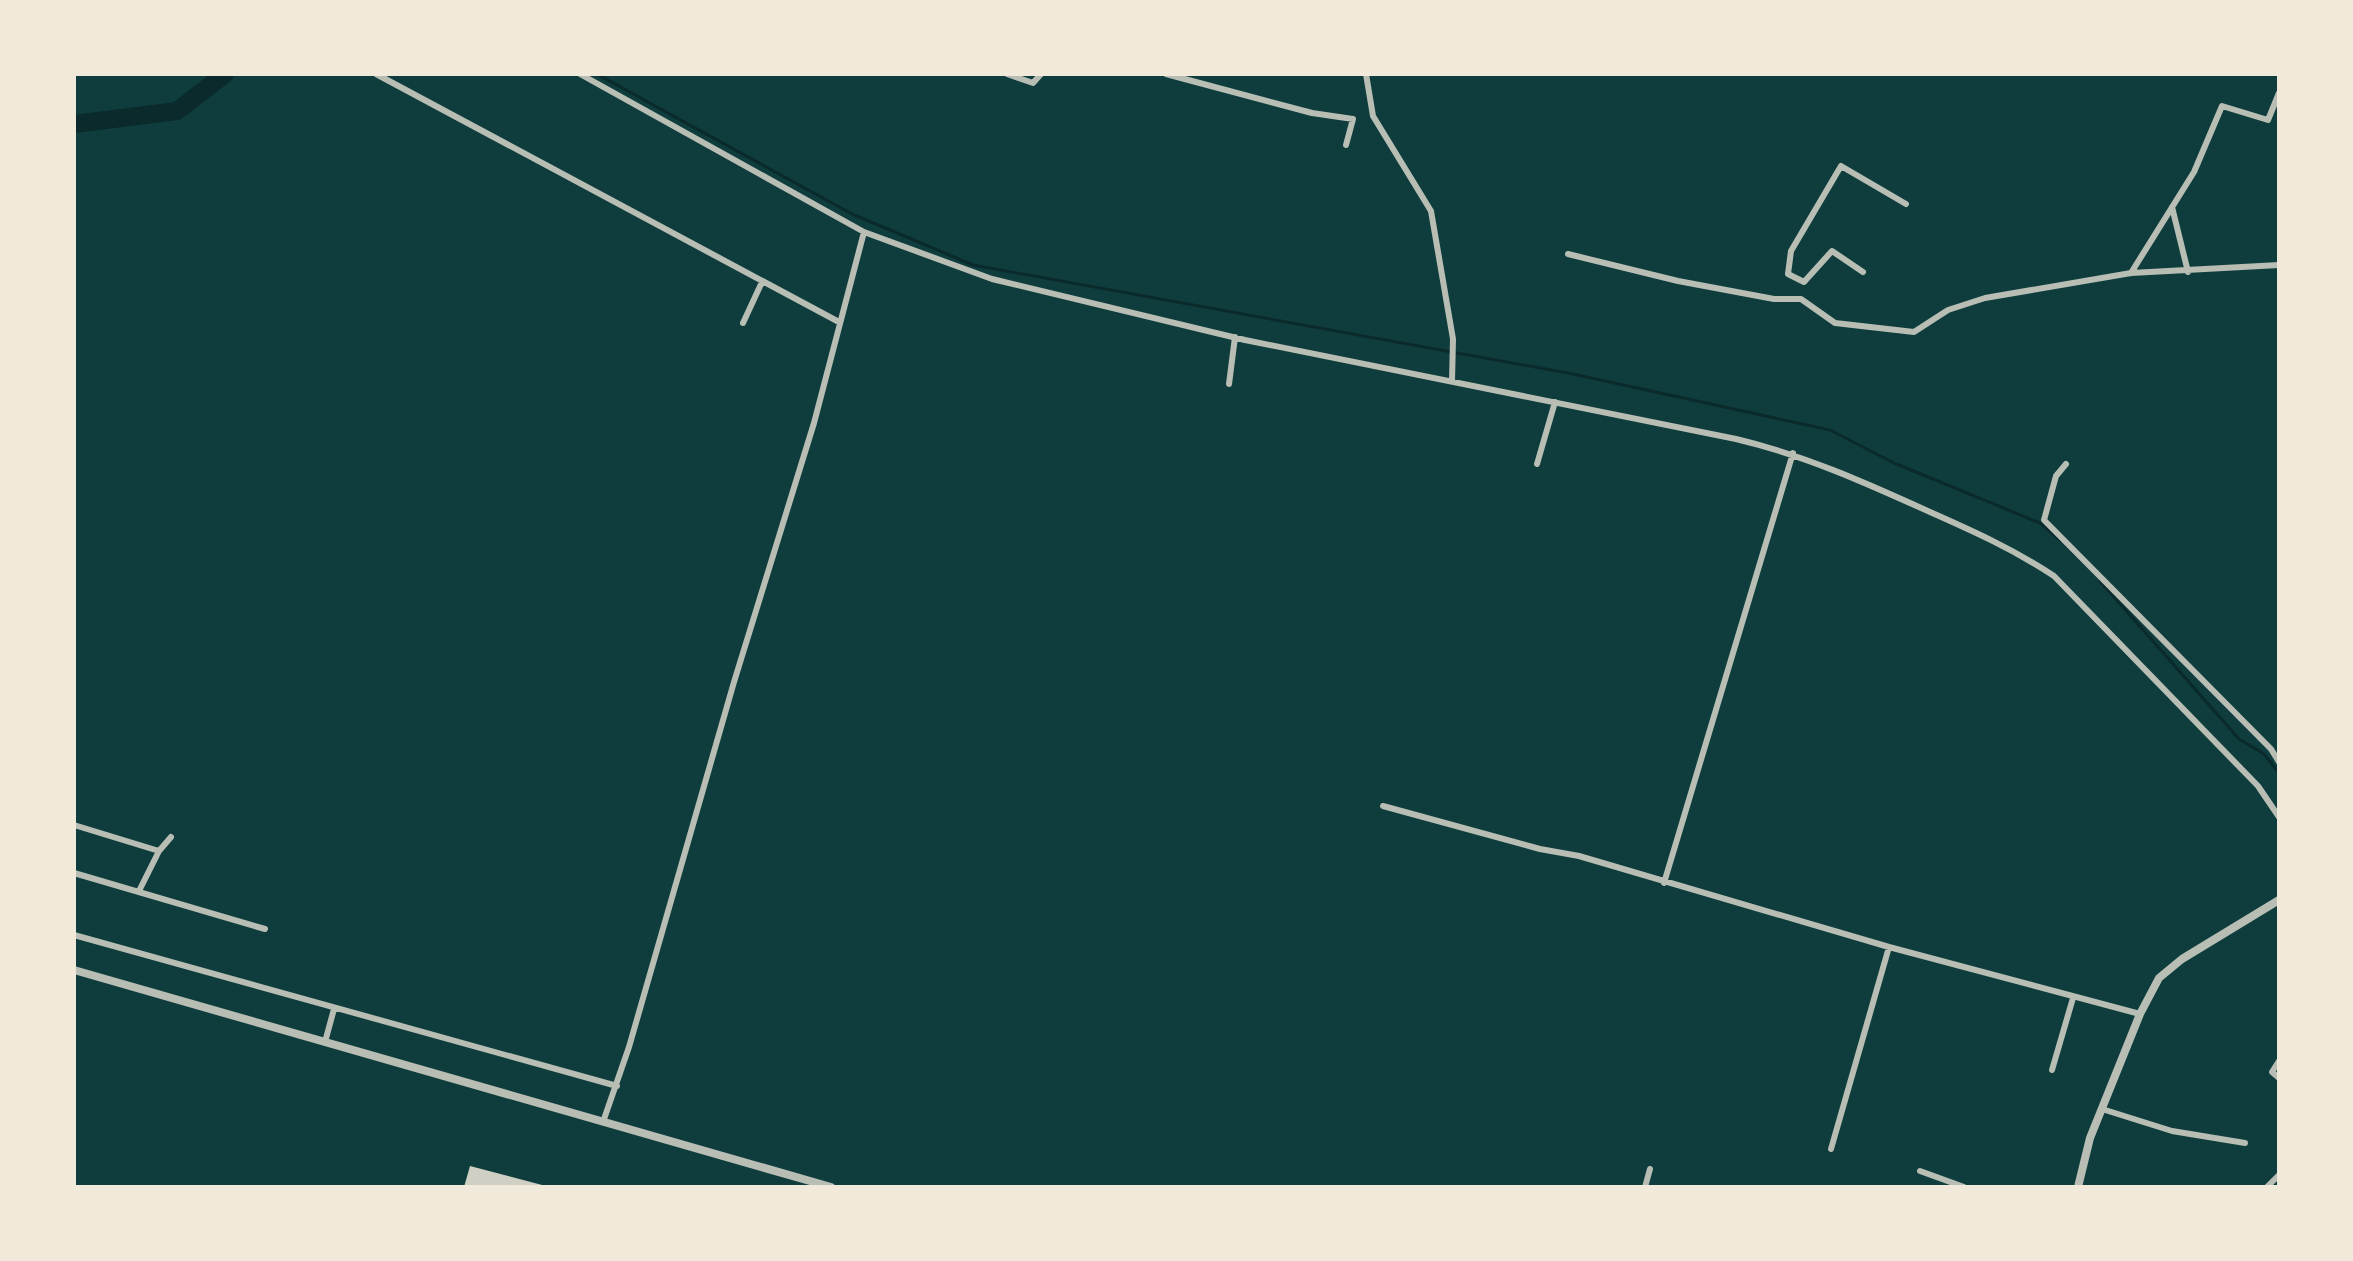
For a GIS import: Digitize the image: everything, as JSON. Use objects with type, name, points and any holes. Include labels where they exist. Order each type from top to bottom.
[{"type":"street","points":[[376,74],[647,216],[839,322]]},
{"type":"street","points":[[580,74],[864,232],[992,279],[1235,337],[1452,377],[1793,453],[2018,552],[2054,576],[2258,786],[2279,817]]},
{"type":"street","points":[[1007,74],[1033,83],[1041,74]]},
{"type":"street","points":[[1166,74],[1312,113],[1353,119],[1346,145]]},
{"type":"street","points":[[1366,74],[1373,116],[1431,211],[1453,350],[1452,377]]},
{"type":"street","points":[[2131,273],[2194,172],[2222,106],[2268,120],[2279,93]]},
{"type":"street","points":[[1863,272],[1832,251],[1804,282],[1788,274],[1791,251],[1841,166],[1906,204]]},
{"type":"street","points":[[2172,207],[2188,272]]},
{"type":"street","points":[[603,1122],[617,1086],[734,682],[814,423],[864,232]]},
{"type":"street","points":[[1568,254],[1678,281],[1774,299],[1801,299],[1835,323],[1914,332],[1948,310],[1985,298],[2131,273],[2279,265]]},
{"type":"street","points":[[743,323],[762,282]]},
{"type":"street","points":[[1229,384],[1235,337]]},
{"type":"street","points":[[1537,464],[1555,402]]},
{"type":"street","points":[[1664,883],[1793,453]]},
{"type":"street","points":[[2066,464],[2056,476],[2044,520],[2271,749],[2279,762]]},
{"type":"street","points":[[1383,806],[1540,849],[1579,856],[1889,947],[2140,1014]]},
{"type":"street","points":[[74,825],[159,851]]},
{"type":"street","points":[[139,891],[159,851],[171,837]]},
{"type":"street","points":[[74,873],[265,929]]},
{"type":"street","points":[[2078,1187],[2102,1109],[2140,1014],[2159,978],[2182,959],[2279,900]]},
{"type":"street","points":[[74,935],[617,1086]]},
{"type":"street","points":[[1831,1149],[1889,947]]},
{"type":"street","points":[[74,970],[831,1187]]},
{"type":"street","points":[[2052,1070],[2073,998]]},
{"type":"street","points":[[325,1042],[334,1009]]},
{"type":"street","points":[[2279,1061],[2272,1072],[2279,1078]]},
{"type":"street","points":[[2102,1109],[2172,1131],[2245,1143]]},
{"type":"street","points":[[1645,1187],[1650,1169]]},
{"type":"street","points":[[1920,1171],[1964,1187]]},
{"type":"street","points":[[2267,1187],[2279,1175]]},
{"type":"building","points":[[470,1166],[546,1186],[546,1187],[464,1187]]},
{"type":"waterway","points":[[74,124],[177,111],[225,74]]},
{"type":"waterway","points":[[597,74],[852,214],[973,265],[1573,374],[1830,430],[1894,463],[2040,523],[2061,541]]},
{"type":"waterway","points":[[2100,581],[2239,739],[2264,754],[2279,773]]}]
